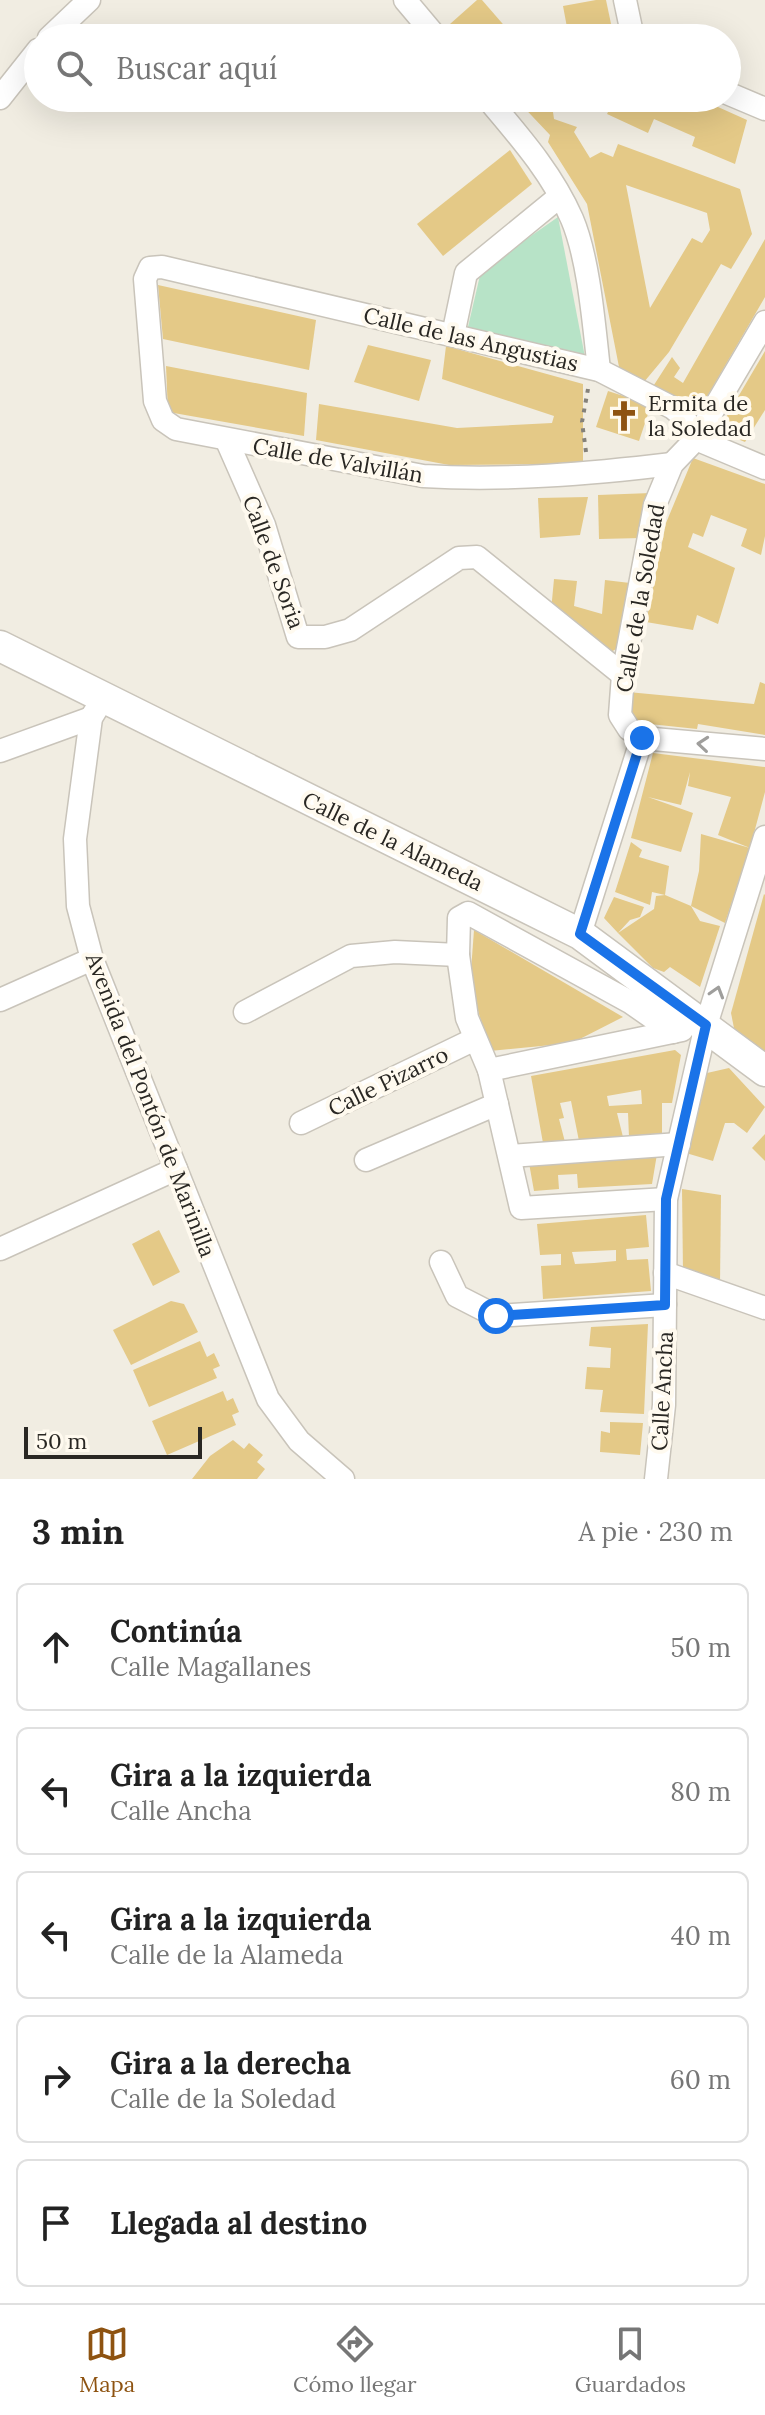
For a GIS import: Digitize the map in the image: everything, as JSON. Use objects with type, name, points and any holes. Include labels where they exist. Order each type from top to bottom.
[{"type":"street","points":[[64,24],[89,0]]},
{"type":"street","points":[[405,0],[425,24]]},
{"type":"street","points":[[625,0],[630,24]]},
{"type":"street","points":[[0,98],[24,68]]},
{"type":"street","points":[[741,99],[765,109]]},
{"type":"street","points":[[499,112],[539,160],[573,220],[590,297],[596,369]]},
{"type":"street","points":[[453,335],[466,273],[559,197]]},
{"type":"street","name":"Calle de las Angustias","points":[[150,268],[162,267],[596,369],[673,408],[684,417],[696,439]]},
{"type":"street","name":"Calle de Valvillán","points":[[150,268],[145,279],[155,401],[163,420],[176,429],[423,476],[462,479],[589,474],[672,464]]},
{"type":"street","name":"Calle de la Soledad","points":[[642,738],[629,729],[620,715],[623,675],[655,505],[672,464],[696,439],[765,322]]},
{"type":"street","points":[[696,439],[765,468]]},
{"type":"street","name":"Calle de Soria","points":[[227,441],[264,525],[298,637],[325,637],[350,630],[459,558],[477,557],[623,675]]},
{"type":"street","name":"Calle de la Alameda","points":[[0,646],[98,708],[580,934],[765,1071]]},
{"type":"street","points":[[0,751],[98,708]]},
{"type":"street","name":"Avenida del Pontón de Marinilla","points":[[98,708],[75,839],[78,906],[92,959],[268,1399],[299,1441],[343,1479]]},
{"type":"street","points":[[580,934],[642,738],[765,749]]},
{"type":"street","name":"Calle Ancha","points":[[656,1479],[664,1405],[666,1199],[706,1025],[765,837]]},
{"type":"street","points":[[666,1199],[521,1208],[489,1070],[467,1018],[458,955],[459,918],[468,913],[630,1002],[673,1032]]},
{"type":"street","points":[[245,1012],[351,956],[395,952],[458,955]]},
{"type":"street","points":[[0,1000],[92,959]]},
{"type":"street","points":[[489,1070],[706,1025]]},
{"type":"street","name":"Calle Pizarro","points":[[301,1123],[475,1039]]},
{"type":"street","points":[[366,1160],[497,1104]]},
{"type":"street","points":[[510,1156],[679,1144]]},
{"type":"street","points":[[0,1249],[176,1169]]},
{"type":"street","points":[[441,1262],[457,1296],[496,1316],[665,1305]]},
{"type":"street","points":[[665,1273],[765,1308]]},
{"type":"path","points":[[589,474],[582,422],[596,369]]},
{"type":"green space","points":[[558,217],[585,357],[468,327],[481,271]]},
{"type":"building","points":[[477,0],[482,0],[503,24],[450,24]]},
{"type":"building","points":[[606,0],[611,24],[566,24],[563,6]]},
{"type":"building","points":[[528,112],[553,112],[554,119],[577,127],[574,132],[590,158],[601,152],[613,157],[618,144],[740,189],[752,234],[731,269],[721,264],[669,352],[644,382],[620,372],[587,204],[548,142],[550,135]],"holes":[[[626,185],[707,213],[710,230],[702,243],[692,238],[650,308]]]},
{"type":"building","points":[[729,112],[747,120],[735,164],[692,146],[695,137],[654,119],[648,133],[607,114]]},
{"type":"building","points":[[510,150],[532,184],[443,256],[417,224]]},
{"type":"building","points":[[765,239],[765,297],[700,409],[652,388],[672,357],[680,368],[674,377],[683,383]]},
{"type":"building","points":[[158,285],[316,320],[309,370],[163,339]]},
{"type":"building","points":[[368,345],[431,360],[419,401],[354,382]]},
{"type":"building","points":[[446,346],[583,384],[583,464],[449,465],[316,440],[319,404],[457,428],[552,423],[554,416],[442,379]]},
{"type":"building","points":[[765,351],[765,410],[745,442],[718,431]]},
{"type":"building","points":[[166,366],[307,393],[304,436],[168,412]]},
{"type":"building","name":"Ermita de la Soledad","points":[[608,391],[651,405],[639,441],[596,427]]},
{"type":"building","points":[[693,458],[765,484],[765,536],[761,555],[741,546],[747,529],[711,515],[703,537],[693,533],[688,547],[735,568],[718,624],[697,615],[693,630],[646,622],[666,523]]},
{"type":"building","points":[[651,493],[642,538],[599,539],[598,495]]},
{"type":"building","points":[[588,497],[580,535],[540,538],[538,498]]},
{"type":"building","points":[[554,579],[577,581],[574,606],[602,614],[605,580],[630,583],[616,649],[608,654],[551,611]]},
{"type":"building","points":[[760,682],[765,684],[765,735],[698,724],[697,729],[631,722],[628,692],[754,704]]},
{"type":"building","points":[[653,753],[765,767],[765,792],[750,848],[718,835],[731,797],[688,786],[690,772],[681,805],[648,797],[693,813],[681,852],[631,838]]},
{"type":"building","points":[[701,834],[750,848],[725,923],[691,906],[699,871]]},
{"type":"building","points":[[631,842],[642,850],[639,857],[669,866],[665,895],[652,892],[650,905],[615,892]]},
{"type":"building","points":[[764,894],[765,1057],[734,1028],[731,1013]]},
{"type":"building","points":[[665,895],[691,906],[700,921],[720,926],[700,987],[670,967],[664,972],[653,968],[618,933],[654,909],[656,896]]},
{"type":"building","points":[[614,897],[644,907],[640,917],[630,920],[618,933],[604,918]]},
{"type":"building","points":[[474,930],[623,1017],[572,1043],[490,1051],[470,984]]},
{"type":"building","points":[[675,1050],[681,1055],[672,1103],[662,1103],[662,1133],[629,1137],[628,1113],[617,1113],[623,1137],[579,1141],[571,1101],[560,1103],[564,1118],[559,1119],[565,1142],[543,1143],[531,1076]],"holes":[[[641,1090],[642,1104],[609,1106],[607,1096]]]},
{"type":"building","points":[[729,1068],[765,1107],[747,1133],[734,1123],[725,1123],[713,1161],[686,1153],[707,1073]]},
{"type":"building","points":[[765,1134],[765,1161],[752,1148]]},
{"type":"building","points":[[657,1154],[652,1184],[578,1188],[577,1174],[558,1175],[559,1189],[534,1191],[529,1163]]},
{"type":"building","points":[[682,1189],[721,1195],[720,1284],[683,1272]]},
{"type":"building","points":[[646,1215],[649,1247],[626,1249],[627,1260],[648,1259],[651,1291],[543,1299],[541,1266],[561,1265],[561,1254],[540,1255],[537,1224]],"holes":[[[616,1250],[616,1261],[575,1264],[572,1252]]]},
{"type":"building","points":[[159,1230],[180,1272],[153,1286],[132,1244]]},
{"type":"building","points":[[171,1301],[184,1304],[198,1332],[131,1365],[113,1330]]},
{"type":"building","points":[[648,1324],[644,1414],[600,1412],[603,1390],[585,1389],[587,1367],[610,1368],[611,1348],[589,1346],[591,1327]]},
{"type":"building","points":[[200,1341],[207,1357],[214,1353],[220,1366],[213,1369],[217,1378],[149,1407],[133,1370]]},
{"type":"building","points":[[223,1391],[227,1401],[233,1398],[239,1412],[232,1415],[236,1425],[167,1455],[152,1421]]},
{"type":"building","points":[[610,1422],[643,1423],[640,1455],[600,1452],[601,1431],[610,1433]]},
{"type":"building","points":[[233,1440],[244,1449],[249,1443],[263,1455],[257,1462],[265,1469],[257,1479],[192,1479],[210,1456]]},
{"type":"place","name":"Ermita de la Soledad","points":[[624,416]]},
{"type":"route","points":[[496,1316],[665,1305],[666,1199],[706,1025],[580,934],[642,738]]}]
